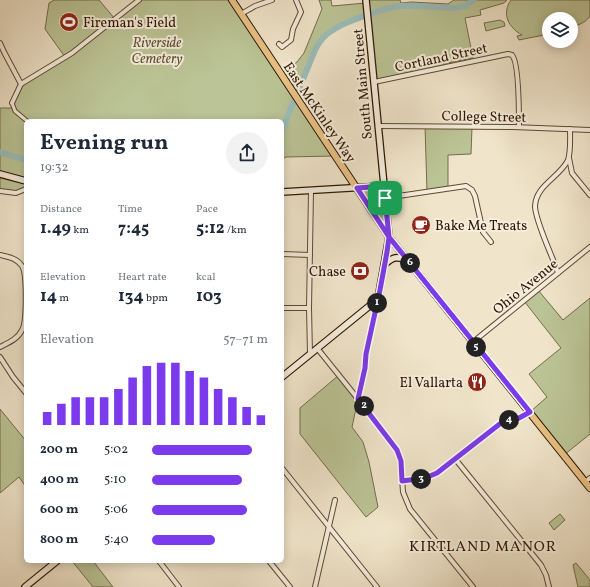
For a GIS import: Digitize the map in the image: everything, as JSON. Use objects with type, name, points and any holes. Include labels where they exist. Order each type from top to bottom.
[{"type":"main road","name":"East McKinley Way","points":[[232,0],[389,237],[530,412],[588,480],[590,488]]},
{"type":"main road","name":"South Main Street","points":[[366,0],[389,237],[378,299]]},
{"type":"main road","points":[[0,174],[24,180]]},
{"type":"main road","points":[[284,192],[384,186]]},
{"type":"main road","points":[[385,264],[394,257],[400,257],[407,260]]},
{"type":"main road","points":[[284,375],[378,299]]},
{"type":"main road","points":[[25,587],[55,563]]},
{"type":"street","points":[[24,119],[14,111],[12,103],[21,84],[72,53],[139,0]]},
{"type":"street","points":[[241,14],[255,6],[272,0]]},
{"type":"street","points":[[279,44],[282,47],[291,40],[293,28],[301,12],[296,0]]},
{"type":"street","points":[[0,43],[2,53],[21,84]]},
{"type":"street","name":"Cortland Street","points":[[374,82],[508,54],[513,55],[518,93],[519,127]]},
{"type":"street","name":"College Street","points":[[378,126],[519,127],[590,130]]},
{"type":"street","points":[[570,129],[569,158],[572,173],[590,195]]},
{"type":"street","points":[[558,273],[537,217],[535,206],[540,191],[562,170],[569,158]]},
{"type":"street","points":[[385,196],[397,197],[399,195],[466,186],[472,190],[475,196],[483,232],[491,242]]},
{"type":"street","points":[[0,191],[16,193],[24,190]]},
{"type":"street","points":[[310,354],[309,308],[311,191]]},
{"type":"street","name":"Ohio Avenue","points":[[473,342],[590,247]]},
{"type":"street","points":[[284,254],[310,255]]},
{"type":"street","points":[[0,255],[12,258],[20,263],[24,270]]},
{"type":"street","points":[[358,399],[378,299]]},
{"type":"street","points":[[284,308],[309,308]]},
{"type":"street","points":[[0,347],[18,336],[24,327]]},
{"type":"street","points":[[317,348],[397,450],[401,461],[404,496],[410,509],[473,587]]},
{"type":"street","points":[[0,357],[24,391]]},
{"type":"street","points":[[402,481],[432,476],[443,470],[501,423],[519,418],[530,412]]},
{"type":"street","points":[[456,460],[540,565],[546,575],[549,587]]},
{"type":"street","points":[[284,470],[377,587]]},
{"type":"street","points":[[315,587],[335,500]]},
{"type":"street","points":[[161,563],[179,587]]},
{"type":"street","points":[[271,563],[290,587]]},
{"type":"green space","name":"Riverside Cemetery","points":[[54,0],[99,0],[115,19],[139,0],[232,0],[281,74],[297,62],[304,53],[322,9],[319,0],[331,0],[332,6],[366,3],[366,0],[400,0],[401,3],[412,2],[448,4],[454,0],[507,0],[504,3],[480,10],[481,15],[465,18],[473,58],[443,64],[443,68],[374,82],[368,16],[341,25],[325,35],[314,50],[296,96],[335,156],[284,158],[284,119],[24,119],[24,190],[0,191],[0,108],[13,108],[12,105],[21,84],[65,57],[45,29],[49,3]]},
{"type":"green space","points":[[511,0],[590,0],[590,16],[583,23],[578,25],[578,12],[542,12],[542,35],[519,40],[517,36],[522,35],[513,29],[508,20],[508,5]]},
{"type":"green space","points":[[500,20],[504,22],[505,26],[486,31],[484,23]]},
{"type":"green space","points":[[425,126],[472,127],[471,154],[448,155],[448,189],[427,192]]},
{"type":"green space","points":[[384,186],[389,237],[357,188]]},
{"type":"green space","points":[[538,290],[563,320],[590,298],[590,434],[564,455],[530,412],[547,397],[529,374],[561,348],[524,301]]},
{"type":"green space","points":[[339,375],[358,399],[352,427],[363,442],[369,462],[378,507],[366,517],[300,434],[300,408]]},
{"type":"green space","points":[[0,409],[24,439],[24,484],[19,477],[0,493]]},
{"type":"green space","points":[[560,514],[565,520],[554,530],[549,523]]},
{"type":"green space","points":[[74,563],[95,563],[113,587],[93,587]]},
{"type":"green space","points":[[576,563],[590,580],[590,587],[578,587],[573,565]]},
{"type":"waterway","points":[[284,125],[315,50],[322,39],[330,32],[356,19],[394,7],[414,6],[456,8],[465,6],[474,0]]},
{"type":"waterway","points":[[0,152],[24,159]]},
{"type":"place","name":"Fireman's Field","points":[[69,22]]},
{"type":"place","name":"Bake Me Treats","points":[[421,225]]},
{"type":"place","name":"Chase","points":[[360,271]]},
{"type":"place","name":"El Vallarta","points":[[477,382]]},
{"type":"district","name":"KIRTLAND MANOR","points":[[483,546]]},
{"type":"route","points":[[385,198],[389,237],[387,252],[358,399],[397,450],[401,461],[402,481],[432,476],[443,470],[501,423],[519,418],[530,412],[389,237],[357,188],[384,186],[385,194],[397,193],[399,195],[397,197],[385,198]]}]
